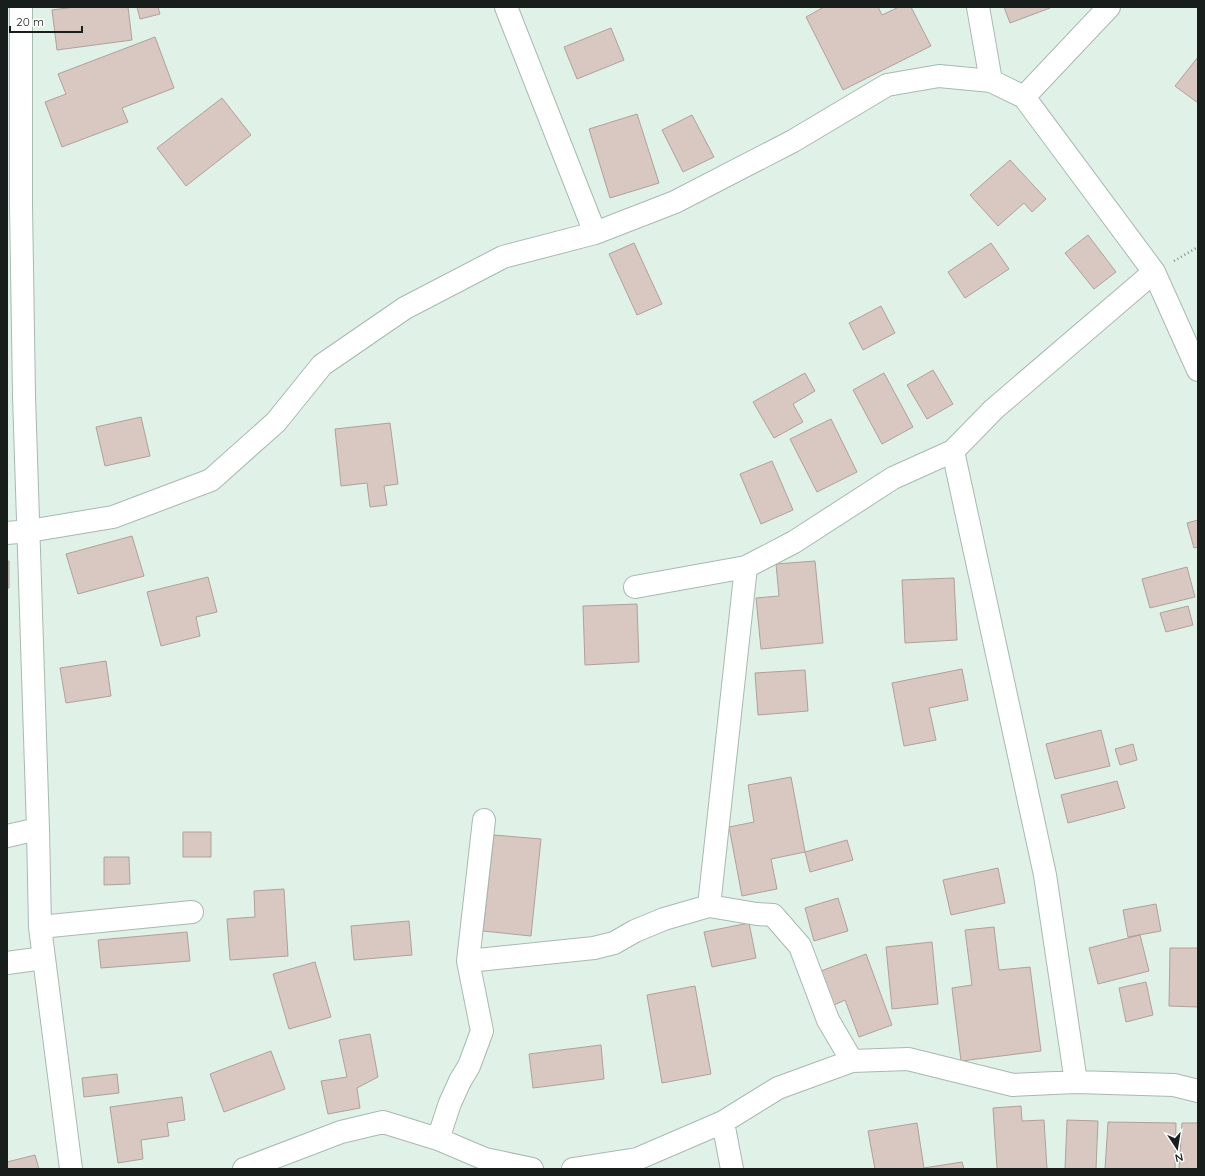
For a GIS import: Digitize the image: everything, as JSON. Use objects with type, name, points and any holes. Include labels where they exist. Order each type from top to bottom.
[{"type":"street","points":[[21,7],[14,207],[16,399],[29,531],[40,927],[71,1169]]},
{"type":"street","points":[[506,7],[595,233]]},
{"type":"street","points":[[978,7],[991,81]]},
{"type":"street","points":[[1024,97],[1109,7]]},
{"type":"street","points":[[7,533],[29,531],[113,517],[211,480],[276,422],[322,365],[405,308],[503,258],[595,233],[675,202],[793,141],[887,86],[939,76],[991,81],[1024,97],[1154,272],[1198,370]]},
{"type":"street","points":[[635,587],[746,566],[794,542],[893,478],[953,451],[994,409],[1154,272]]},
{"type":"street","points":[[953,451],[1045,875],[1076,1082]]},
{"type":"street","points":[[709,906],[746,566]]},
{"type":"street","points":[[438,1139],[450,1103],[469,1066],[482,1031],[468,961],[484,820]]},
{"type":"street","points":[[7,836],[38,829]]},
{"type":"street","points":[[468,961],[594,948],[614,943],[635,931],[664,919],[709,906],[757,914],[773,915],[800,946],[828,1020],[852,1062]]},
{"type":"street","points":[[40,927],[192,912]]},
{"type":"street","points":[[7,963],[44,958]]},
{"type":"street","points":[[573,1169],[637,1159],[723,1122],[778,1088],[852,1062],[908,1059],[1013,1085],[1076,1082],[1174,1085],[1198,1091]]},
{"type":"street","points":[[244,1169],[341,1132],[383,1122],[438,1139],[485,1159],[532,1169]]},
{"type":"street","points":[[723,1122],[732,1169]]},
{"type":"building","points":[[75,7],[128,7],[132,40],[57,50],[52,10]]},
{"type":"building","points":[[137,7],[158,7],[160,14],[140,19]]},
{"type":"building","points":[[824,7],[878,7],[882,15],[899,7],[911,7],[931,46],[843,90],[806,17]]},
{"type":"building","points":[[1004,7],[1050,7],[1050,8],[1010,23]]},
{"type":"building","points":[[611,28],[624,60],[577,79],[564,47]]},
{"type":"building","points":[[155,37],[174,88],[122,108],[128,122],[62,147],[45,102],[66,94],[58,74]]},
{"type":"building","points":[[1198,57],[1198,103],[1175,86]]},
{"type":"building","points":[[222,98],[251,135],[186,186],[157,148]]},
{"type":"building","points":[[637,114],[659,183],[610,198],[589,129]]},
{"type":"building","points":[[692,115],[714,157],[683,172],[662,130]]},
{"type":"building","points":[[1010,160],[1046,199],[1032,212],[1024,203],[998,226],[970,195]]},
{"type":"building","points":[[1088,235],[1116,272],[1094,289],[1065,253]]},
{"type":"building","points":[[634,243],[662,304],[637,315],[609,254]]},
{"type":"building","points":[[991,243],[1009,269],[965,298],[948,272]]},
{"type":"building","points":[[881,306],[895,333],[863,350],[849,323]]},
{"type":"building","points":[[933,370],[953,404],[927,419],[907,385]]},
{"type":"building","points":[[805,373],[815,391],[793,404],[803,422],[774,438],[753,402]]},
{"type":"building","points":[[884,373],[913,427],[882,444],[853,390]]},
{"type":"building","points":[[141,417],[150,456],[105,466],[96,427]]},
{"type":"building","points":[[831,419],[857,472],[817,492],[790,439]]},
{"type":"building","points":[[390,423],[398,484],[384,486],[387,505],[370,507],[367,483],[341,486],[335,429]]},
{"type":"building","points":[[772,461],[793,510],[761,524],[740,474]]},
{"type":"building","points":[[1198,520],[1198,547],[1194,548],[1187,523]]},
{"type":"building","points":[[132,536],[144,576],[78,594],[66,554]]},
{"type":"building","points":[[7,561],[9,561],[9,588],[7,588]]},
{"type":"building","points":[[815,561],[823,643],[761,649],[756,598],[779,596],[776,564]]},
{"type":"building","points":[[1187,567],[1195,597],[1150,608],[1142,579]]},
{"type":"building","points":[[208,577],[217,612],[196,617],[200,636],[161,646],[147,592]]},
{"type":"building","points":[[954,578],[957,640],[905,643],[902,580]]},
{"type":"building","points":[[637,604],[639,662],[585,665],[583,606]]},
{"type":"building","points":[[1188,606],[1193,625],[1166,632],[1160,613]]},
{"type":"building","points":[[106,661],[111,696],[66,703],[60,668]]},
{"type":"building","points":[[962,669],[968,700],[929,708],[936,740],[904,746],[892,683]]},
{"type":"building","points":[[805,670],[808,711],[758,715],[755,673]]},
{"type":"building","points":[[1101,730],[1110,766],[1055,779],[1046,744]]},
{"type":"building","points":[[1133,744],[1137,760],[1120,765],[1115,749]]},
{"type":"building","points":[[791,777],[805,852],[771,859],[777,889],[742,896],[729,827],[754,822],[748,785]]},
{"type":"building","points":[[1117,781],[1125,808],[1068,823],[1061,795]]},
{"type":"building","points":[[183,832],[211,832],[211,857],[183,857]]},
{"type":"building","points":[[494,835],[541,839],[531,936],[483,931]]},
{"type":"building","points":[[847,840],[853,860],[810,872],[805,852]]},
{"type":"building","points":[[104,857],[129,857],[130,884],[104,885]]},
{"type":"building","points":[[998,868],[1005,903],[951,915],[943,880]]},
{"type":"building","points":[[284,889],[288,956],[230,960],[227,919],[255,917],[254,891]]},
{"type":"building","points":[[838,898],[848,931],[814,941],[805,908]]},
{"type":"building","points":[[1156,904],[1161,931],[1128,937],[1123,910]]},
{"type":"building","points":[[409,921],[412,955],[354,960],[351,926]]},
{"type":"building","points":[[749,923],[756,958],[712,967],[704,932]]},
{"type":"building","points":[[994,927],[999,970],[1030,967],[1041,1051],[961,1061],[952,988],[972,985],[965,930]]},
{"type":"building","points":[[187,932],[190,961],[101,968],[98,940]]},
{"type":"building","points":[[1140,935],[1149,971],[1098,984],[1089,948]]},
{"type":"building","points":[[932,942],[938,1004],[892,1009],[886,947]]},
{"type":"building","points":[[1170,948],[1198,948],[1198,1007],[1169,1006]]},
{"type":"building","points":[[866,954],[892,1025],[859,1037],[845,1000],[834,1005],[821,971]]},
{"type":"building","points":[[315,962],[331,1017],[289,1029],[273,974]]},
{"type":"building","points":[[1146,982],[1153,1015],[1126,1022],[1119,988]]},
{"type":"building","points":[[695,986],[711,1074],[662,1083],[647,995]]},
{"type":"building","points":[[370,1034],[378,1077],[357,1088],[360,1108],[328,1114],[321,1081],[347,1077],[339,1040]]},
{"type":"building","points":[[601,1045],[604,1079],[533,1088],[529,1054]]},
{"type":"building","points":[[271,1051],[285,1089],[224,1112],[210,1074]]},
{"type":"building","points":[[117,1074],[119,1093],[84,1097],[82,1078]]},
{"type":"building","points":[[182,1097],[185,1120],[167,1123],[169,1136],[141,1140],[143,1159],[118,1163],[110,1107]]},
{"type":"building","points":[[1021,1106],[1022,1121],[1044,1120],[1047,1169],[997,1169],[993,1108]]},
{"type":"building","points":[[1067,1120],[1098,1121],[1096,1169],[1065,1169]]},
{"type":"building","points":[[1108,1122],[1176,1123],[1175,1169],[1105,1169]]},
{"type":"building","points":[[917,1123],[924,1168],[962,1162],[964,1169],[875,1169],[868,1131]]},
{"type":"building","points":[[1182,1123],[1198,1123],[1198,1169],[1179,1169]]},
{"type":"building","points":[[35,1155],[39,1169],[7,1169],[7,1162]]}]
